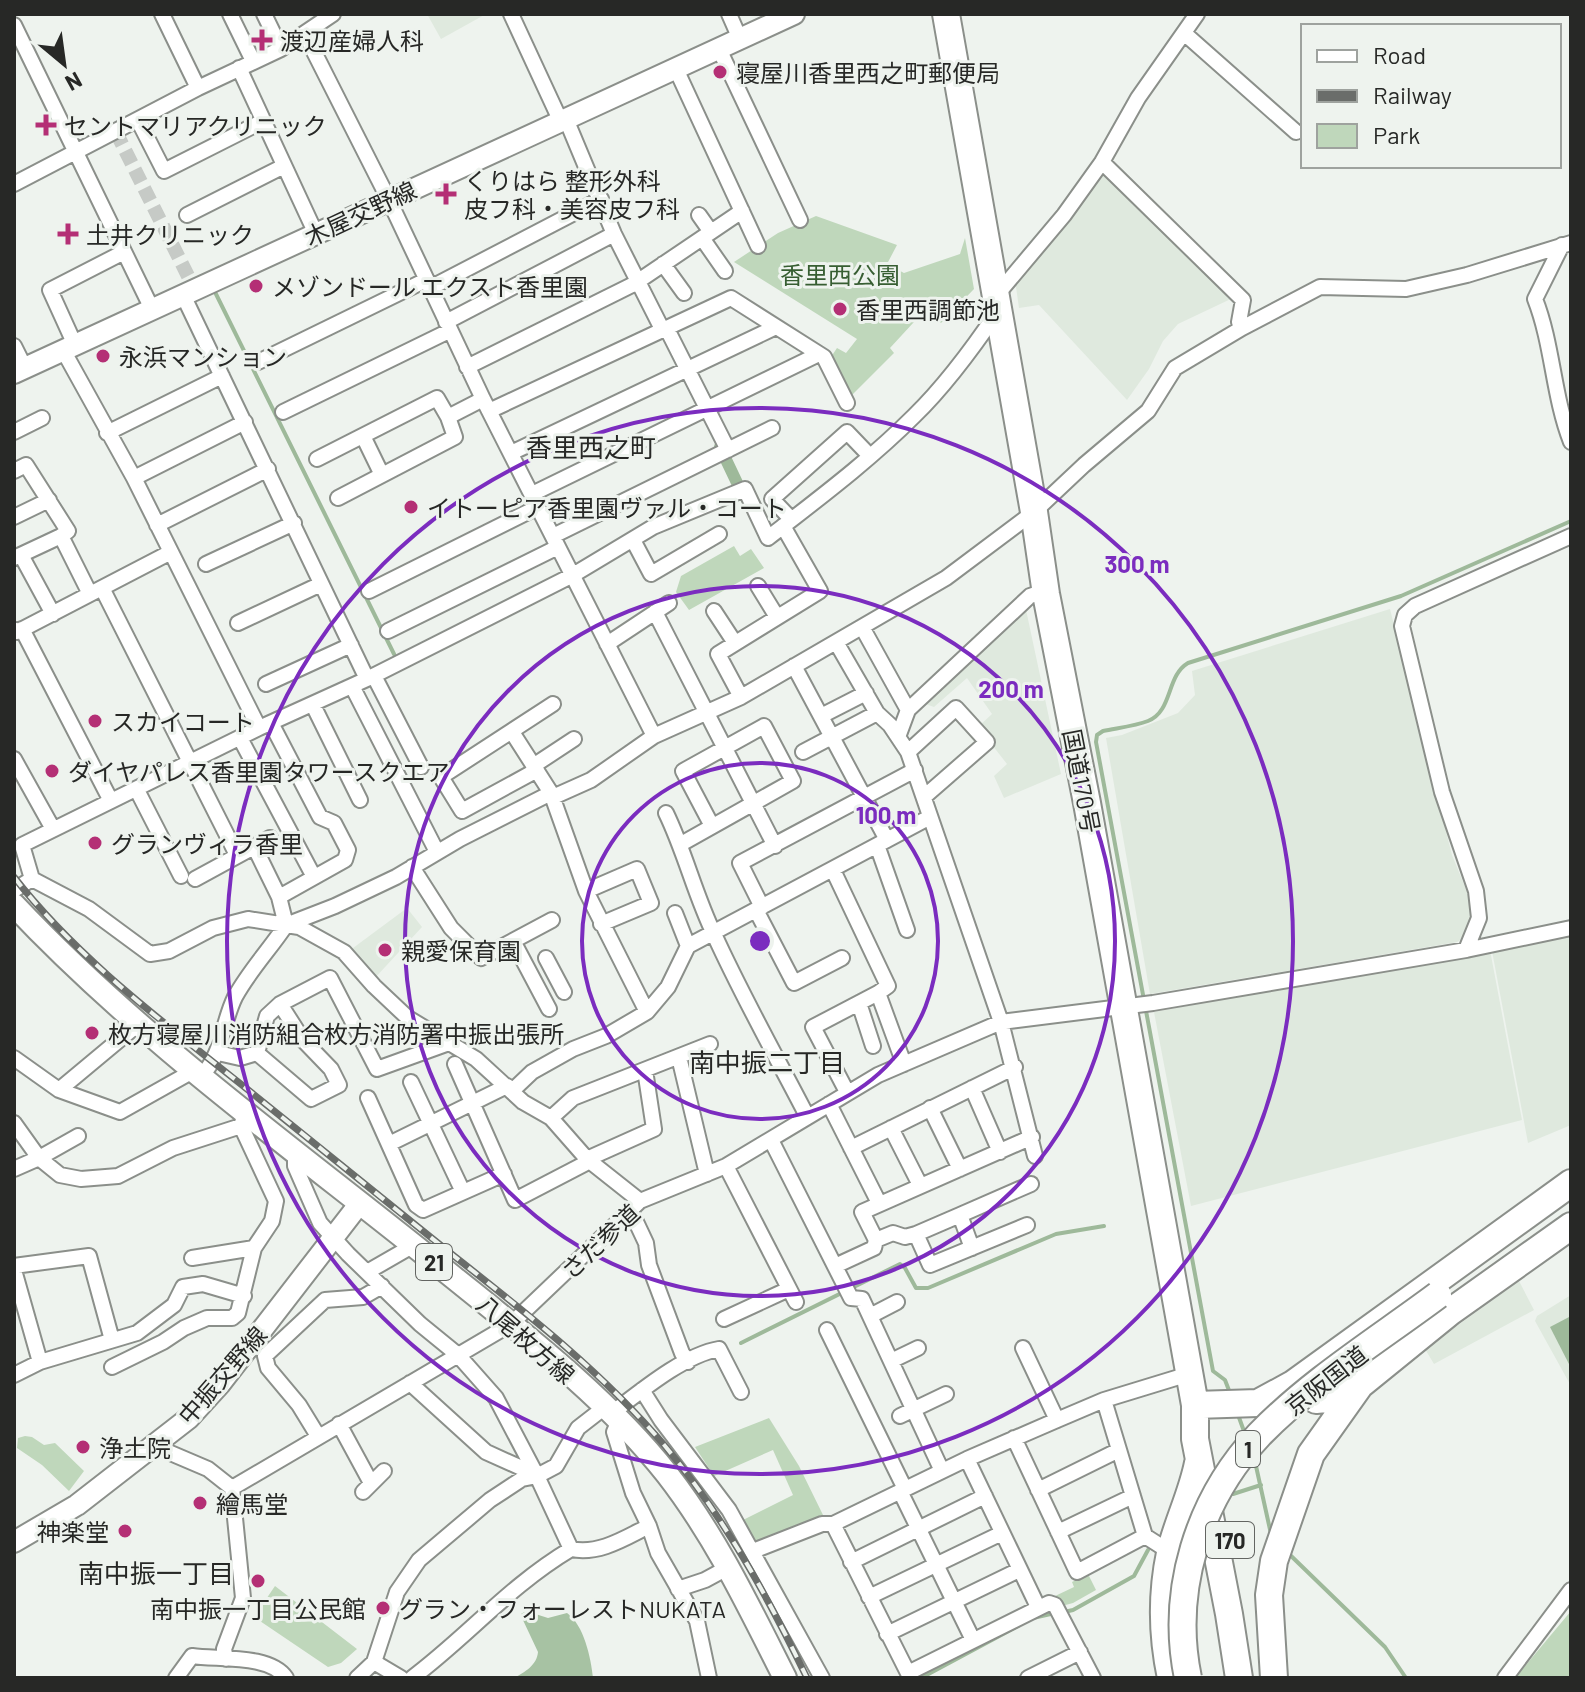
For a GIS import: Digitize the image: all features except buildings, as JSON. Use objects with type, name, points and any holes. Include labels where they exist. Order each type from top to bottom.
[{"type":"highway","name":"国道170号","points":[[946,14],[1034,512],[1045,591],[1139,1005],[1195,1405],[1195,1439],[1239,1678]]},
{"type":"highway","points":[[1195,1405],[1258,1403],[1293,1384],[1571,1183]]},
{"type":"highway","name":"京阪国道","points":[[1188,1678],[1181,1620],[1185,1579],[1200,1525],[1225,1478],[1259,1436],[1301,1398],[1438,1295],[1571,1202]]},
{"type":"highway","name":"京阪国道","points":[[1274,1678],[1269,1595],[1274,1561],[1311,1454],[1360,1385],[1450,1312],[1571,1226]]},
{"type":"highway","points":[[1293,1384],[1316,1400],[1336,1398],[1360,1385]]},
{"type":"highway","name":"国道170号","points":[[1195,1405],[1211,1437],[1257,1678]]},
{"type":"highway","points":[[1171,1678],[1163,1639],[1164,1595],[1170,1552],[1199,1459]]},
{"type":"main road","name":"木屋交野線","points":[[19,371],[794,14]]},
{"type":"main road","name":"八尾枚方線","points":[[14,905],[137,1025],[206,1066],[243,1120],[295,1152],[414,1245],[511,1324],[612,1414],[665,1471],[729,1567],[785,1678]]},
{"type":"main road","name":"中振交野線","points":[[14,1542],[77,1505],[189,1418],[220,1384],[258,1350],[360,1203]]},
{"type":"street","points":[[162,14],[198,88]]},
{"type":"street","points":[[230,14],[253,61]]},
{"type":"street","points":[[264,14],[281,49]]},
{"type":"street","points":[[14,184],[198,88],[281,49],[333,14]]},
{"type":"street","points":[[511,14],[601,199],[614,234],[688,369],[728,450]]},
{"type":"street","points":[[729,14],[740,39]]},
{"type":"street","points":[[688,1362],[654,1280],[635,1205],[588,1160],[551,1118],[523,1102],[476,1059],[408,1018],[344,952],[299,927],[248,919],[213,928],[169,951],[150,954],[89,909],[32,879],[22,845],[352,686],[573,575],[653,527],[743,489],[768,538],[870,456],[931,398],[976,344],[996,304],[1102,162],[1138,98],[1197,14]]},
{"type":"street","points":[[14,25],[152,309]]},
{"type":"street","points":[[1184,33],[1296,132]]},
{"type":"street","points":[[305,34],[389,200],[467,367],[654,736]]},
{"type":"street","points":[[719,49],[800,220]]},
{"type":"street","points":[[239,68],[316,234]]},
{"type":"street","points":[[676,69],[758,246]]},
{"type":"street","points":[[138,120],[164,171],[263,121]]},
{"type":"street","points":[[1102,162],[1243,300],[1239,322],[1242,328]]},
{"type":"street","points":[[187,215],[284,166]]},
{"type":"street","points":[[258,362],[428,284],[601,199]]},
{"type":"street","points":[[467,367],[639,280],[742,211]]},
{"type":"street","points":[[699,215],[725,271]]},
{"type":"street","points":[[283,412],[448,326],[614,234]]},
{"type":"street","points":[[206,1066],[246,977],[286,925],[335,906],[552,795],[591,780],[654,736],[741,697],[946,578],[1034,512],[1148,411],[1175,368],[1320,287],[1406,289],[1467,275],[1566,244]]},
{"type":"street","points":[[1566,244],[1535,299],[1552,360],[1563,421],[1571,442]]},
{"type":"street","points":[[124,252],[50,290],[69,348],[107,433],[134,478],[265,726],[320,817],[334,823],[348,850],[345,860],[279,897]]},
{"type":"street","points":[[663,264],[684,293]]},
{"type":"street","points":[[183,295],[351,645],[421,767]]},
{"type":"street","points":[[448,417],[486,405],[665,330],[731,298],[824,357],[847,403]]},
{"type":"street","points":[[511,453],[776,327]]},
{"type":"street","points":[[14,346],[19,371]]},
{"type":"street","points":[[369,591],[708,408],[819,354]]},
{"type":"street","points":[[107,433],[222,376]]},
{"type":"street","points":[[317,459],[437,398],[448,417],[455,437],[338,498]]},
{"type":"street","points":[[14,432],[42,418]]},
{"type":"street","points":[[134,478],[245,422]]},
{"type":"street","points":[[388,631],[772,428]]},
{"type":"street","points":[[741,697],[718,654],[820,591],[772,499],[847,432],[870,456]]},
{"type":"street","points":[[363,436],[382,475]]},
{"type":"street","points":[[14,471],[26,465],[68,531],[18,557],[53,614]]},
{"type":"street","points":[[157,525],[268,469]]},
{"type":"street","points":[[14,517],[49,500]]},
{"type":"street","points":[[206,564],[294,523]]},
{"type":"street","points":[[633,540],[651,574],[719,534]]},
{"type":"street","points":[[61,536],[96,591],[237,855]]},
{"type":"street","points":[[1466,950],[1479,918],[1476,891],[1442,792],[1402,626],[1405,615],[1415,606],[1571,536]]},
{"type":"street","points":[[111,801],[18,628],[53,614],[171,552]]},
{"type":"street","points":[[238,623],[321,584]]},
{"type":"street","points":[[758,586],[777,617]]},
{"type":"street","points":[[898,737],[908,710],[1030,596],[1045,591]]},
{"type":"street","points":[[607,644],[669,603]]},
{"type":"street","points":[[714,611],[735,643]]},
{"type":"street","points":[[655,612],[775,846]]},
{"type":"street","points":[[862,627],[908,710]]},
{"type":"street","points":[[836,642],[877,713],[908,752],[915,770],[1015,1067],[1035,1156]]},
{"type":"street","points":[[266,684],[351,645]]},
{"type":"street","points":[[794,666],[865,797],[907,930]]},
{"type":"street","points":[[352,686],[437,852]]},
{"type":"street","points":[[821,716],[866,693]]},
{"type":"street","points":[[553,704],[441,777],[451,795],[462,811],[535,768],[574,739]]},
{"type":"street","points":[[313,705],[360,800]]},
{"type":"street","points":[[908,752],[956,708],[987,742],[924,797]]},
{"type":"street","points":[[803,752],[877,713]]},
{"type":"street","points":[[681,844],[793,781],[764,726],[683,771],[712,826]]},
{"type":"street","points":[[512,732],[552,795],[586,891],[647,1012]]},
{"type":"street","points":[[240,738],[314,877]]},
{"type":"street","points":[[14,759],[53,829]]},
{"type":"street","points":[[842,958],[794,983],[740,863],[915,770]]},
{"type":"street","points":[[137,790],[188,878],[270,838]]},
{"type":"street","points":[[666,813],[681,844],[691,880],[713,933],[807,1116]]},
{"type":"street","points":[[389,1144],[509,1089],[573,1049],[606,1036],[647,1012],[668,987],[688,946],[930,817]]},
{"type":"street","points":[[254,846],[279,897],[286,925]]},
{"type":"street","points":[[412,867],[451,928],[481,958],[552,920]]},
{"type":"street","points":[[586,891],[637,869],[651,903],[601,924]]},
{"type":"street","points":[[833,870],[888,986],[813,1027],[847,1092]]},
{"type":"street","points":[[14,890],[32,879]]},
{"type":"street","points":[[675,913],[688,946]]},
{"type":"street","name":"さだ参道","points":[[232,1488],[425,1375],[454,1352],[511,1324],[635,1205],[726,1166],[847,1092],[1001,1022],[1139,1005],[1466,950],[1571,928]]},
{"type":"street","points":[[513,941],[549,1009]]},
{"type":"street","points":[[539,990],[561,986],[546,958]]},
{"type":"street","points":[[257,1053],[267,1016],[280,1004],[330,978],[377,1069],[449,1043]]},
{"type":"street","points":[[878,993],[904,1064]]},
{"type":"street","points":[[859,1003],[873,1046]]},
{"type":"street","points":[[257,1053],[311,1099],[339,1085],[331,1069],[303,1040],[280,1004]]},
{"type":"street","points":[[59,1090],[137,1025]]},
{"type":"street","points":[[551,1118],[573,1098],[710,1044]]},
{"type":"street","points":[[14,1058],[59,1090],[120,1112],[206,1066],[257,1053]]},
{"type":"street","points":[[679,1057],[707,1174]]},
{"type":"street","points":[[455,1064],[515,1200],[588,1160],[654,1129],[645,1070]]},
{"type":"street","points":[[851,1148],[1015,1067]]},
{"type":"street","points":[[411,1082],[463,1192]]},
{"type":"street","points":[[972,1088],[1000,1152]]},
{"type":"street","points":[[368,1098],[416,1205],[423,1210],[504,1174]]},
{"type":"street","points":[[829,1104],[879,1203]]},
{"type":"street","points":[[930,1108],[960,1169]]},
{"type":"street","points":[[14,1123],[39,1158],[60,1175],[105,1179],[243,1120],[276,1201],[272,1221],[254,1248],[238,1313],[232,1318],[207,1318],[112,1367]]},
{"type":"street","points":[[891,1128],[920,1185]]},
{"type":"street","points":[[14,1169],[78,1136]]},
{"type":"street","points":[[835,1266],[874,1248],[876,1240],[862,1212],[1032,1137]]},
{"type":"street","points":[[771,1140],[848,1291],[862,1299],[891,1361],[907,1413],[942,1471]]},
{"type":"street","points":[[295,1152],[295,1166],[317,1217],[334,1239],[420,1324],[454,1352],[496,1398],[571,1549]]},
{"type":"street","points":[[724,1319],[792,1295],[726,1166]]},
{"type":"street","points":[[876,1240],[893,1233],[905,1237],[916,1234],[1031,1184]]},
{"type":"street","points":[[960,1215],[972,1248]]},
{"type":"street","points":[[916,1234],[930,1265],[1019,1233]]},
{"type":"street","points":[[367,1272],[414,1245]]},
{"type":"street","points":[[192,1258],[254,1248]]},
{"type":"street","points":[[40,1362],[14,1268],[89,1256],[112,1340]]},
{"type":"street","points":[[14,1375],[40,1362],[137,1333],[174,1305],[183,1287],[203,1284],[244,1296]]},
{"type":"street","points":[[318,1436],[258,1350],[325,1300],[363,1297],[382,1286]]},
{"type":"street","points":[[870,1316],[897,1302]]},
{"type":"street","points":[[828,1329],[873,1435],[903,1490],[918,1528],[973,1640]]},
{"type":"street","points":[[891,1361],[918,1348]]},
{"type":"street","points":[[1023,1348],[1057,1420]]},
{"type":"street","points":[[357,1678],[374,1662],[397,1592],[419,1560],[490,1500],[522,1479],[537,1476],[556,1466],[578,1428],[612,1414],[642,1390],[705,1352],[719,1349],[741,1392]]},
{"type":"street","points":[[753,1551],[822,1524],[833,1524],[967,1459],[1104,1400],[1189,1374]]},
{"type":"street","points":[[410,1383],[486,1452],[537,1476]]},
{"type":"street","points":[[642,1390],[729,1510],[822,1678]]},
{"type":"street","points":[[907,1413],[946,1394]]},
{"type":"street","points":[[1104,1400],[1145,1536],[1170,1552]]},
{"type":"street","points":[[612,1414],[614,1432],[633,1493],[658,1553],[697,1621],[709,1678]]},
{"type":"street","points":[[339,1424],[367,1488],[384,1471]]},
{"type":"street","points":[[1014,1438],[1077,1572],[1145,1536]]},
{"type":"street","points":[[154,1446],[208,1469],[232,1488],[243,1598],[224,1649],[226,1659]]},
{"type":"street","points":[[1038,1490],[1119,1450]]},
{"type":"street","points":[[967,1459],[1038,1607]]},
{"type":"street","points":[[851,1562],[985,1496]]},
{"type":"street","points":[[1058,1532],[1133,1496]]},
{"type":"street","points":[[833,1524],[909,1676],[1049,1603],[1055,1605],[1093,1678]]},
{"type":"street","points":[[412,1678],[454,1645],[536,1570],[571,1549],[585,1552],[615,1543],[649,1526]]},
{"type":"street","points":[[869,1597],[1002,1533]]},
{"type":"street","points":[[678,1589],[705,1580],[729,1567]]},
{"type":"street","points":[[887,1634],[1019,1570]]},
{"type":"street","points":[[1505,1678],[1571,1590]]},
{"type":"street","points":[[1028,1678],[1080,1652]]},
{"type":"street","points":[[176,1678],[192,1656],[262,1662],[283,1673],[286,1678]]},
{"type":"street","points":[[374,1662],[401,1678]]},
{"type":"shaded area","points":[[427,14],[486,14],[441,39]]},
{"type":"shaded area","points":[[1104,166],[1235,297],[1178,324],[1163,341],[1149,369],[1127,400],[1039,305],[1019,308],[1015,280]]},
{"type":"shaded area","points":[[1025,605],[1061,774],[1004,798],[994,776],[1007,764],[978,727],[992,714],[967,678],[934,707],[920,702]]},
{"type":"shaded area","points":[[1390,609],[1452,855],[1470,899],[1471,919],[1464,938],[1457,942],[1150,994],[1106,738],[1122,735],[1178,713],[1195,695],[1192,671]]},
{"type":"shaded area","points":[[407,908],[422,927],[374,979],[349,951]]},
{"type":"shaded area","points":[[1571,930],[1571,1125],[1528,1143],[1492,951]]},
{"type":"shaded area","points":[[1490,950],[1522,1120],[1191,1206],[1154,1012]]},
{"type":"shaded area","points":[[1519,1281],[1534,1310],[1434,1364],[1425,1349]]},
{"type":"shaded area","points":[[1571,1295],[1571,1386],[1535,1321],[1537,1316]]},
{"type":"shaded area","points":[[1571,1316],[1571,1366],[1570,1366],[1550,1327]]},
{"type":"shaded area","points":[[526,1611],[548,1618],[567,1613],[573,1618],[586,1642],[593,1678],[514,1678],[533,1664],[538,1652],[522,1618],[521,1614]]},
{"type":"green space","name":"香里西公園","points":[[816,216],[897,245],[887,264],[904,273],[960,254],[965,238],[974,289],[941,323],[925,310],[890,348],[894,353],[849,398],[829,360],[837,348],[846,353],[857,339],[734,262],[778,233]]},
{"type":"green space","points":[[734,546],[740,556],[751,549],[764,568],[689,610],[676,592],[681,576]]},
{"type":"green space","points":[[769,1418],[799,1466],[823,1515],[756,1542],[743,1520],[793,1495],[773,1450],[714,1476],[695,1447]]},
{"type":"green space","points":[[25,1436],[44,1445],[55,1443],[84,1471],[69,1491],[42,1465],[17,1448],[18,1438]]},
{"type":"green space","points":[[1088,1574],[1096,1590],[1073,1603],[1058,1607],[1053,1597],[1074,1587],[1072,1582]]},
{"type":"green space","points":[[275,1586],[357,1649],[341,1663],[328,1667],[254,1617]]},
{"type":"green space","points":[[1571,1611],[1571,1678],[1515,1678]]},
{"type":"waterway","points":[[213,288],[394,654]]},
{"type":"waterway","points":[[720,447],[739,487]]},
{"type":"waterway","points":[[1230,1393],[1225,1380],[1213,1371],[1097,735],[1143,723],[1156,716],[1162,710],[1176,676],[1188,663],[1401,596],[1571,521]]},
{"type":"waterway","points":[[741,1343],[900,1264],[916,1288],[928,1288],[1056,1234],[1104,1226]]},
{"type":"waterway","points":[[1237,1412],[1245,1434]]},
{"type":"waterway","points":[[1254,1457],[1271,1534]]},
{"type":"waterway","points":[[1233,1494],[1261,1485]]},
{"type":"waterway","points":[[1064,1612],[1134,1576],[1148,1550]]},
{"type":"waterway","points":[[1287,1552],[1385,1647],[1406,1678]]},
{"type":"waterway","points":[[1033,1618],[1055,1613]]},
{"type":"waterway","points":[[921,1678],[1018,1626]]},
{"type":"tunnel","points":[[116,132],[195,290]]},
{"type":"railway","points":[[14,877],[93,962],[181,1037],[537,1323],[591,1369],[641,1419],[686,1473],[725,1529],[760,1587],[807,1678]]},
{"type":"place","name":"渡辺産婦人科","points":[[262,40]]},
{"type":"place","name":"寝屋川香里西之町郵便局","points":[[720,72]]},
{"type":"place","name":"セントマリアクリニック","points":[[46,125]]},
{"type":"place","name":"くりはら 整形外科 皮フ科・美容皮フ科","points":[[446,194]]},
{"type":"place","name":"土井クリニック","points":[[68,234]]},
{"type":"place","name":"メゾンドール エクスト香里園","points":[[256,286]]},
{"type":"place","name":"香里西調節池","points":[[840,309]]},
{"type":"place","name":"永浜マンション","points":[[103,356]]},
{"type":"place","name":"イトーピア香里園ヴァル・コート","points":[[411,507]]},
{"type":"place","name":"スカイコート","points":[[95,721]]},
{"type":"place","name":"ダイヤパレス香里園タワースクエア","points":[[52,771]]},
{"type":"place","name":"グランヴィラ香里","points":[[95,843]]},
{"type":"place","name":"親愛保育園","points":[[385,950]]},
{"type":"place","name":"枚方寝屋川消防組合枚方消防署中振出張所","points":[[92,1033]]},
{"type":"place","name":"浄土院","points":[[83,1447]]},
{"type":"place","name":"繪馬堂","points":[[200,1503]]},
{"type":"place","name":"神楽堂","points":[[125,1531]]},
{"type":"place","name":"南中振一丁目公民館","points":[[258,1581]]},
{"type":"place","name":"グラン・フォーレストNUKATA","points":[[383,1608]]},
{"type":"district","name":"香里西之町","points":[[591,446]]},
{"type":"district","name":"南中振二丁目","points":[[767,1061]]},
{"type":"district","name":"南中振一丁目","points":[[156,1572]]}]
